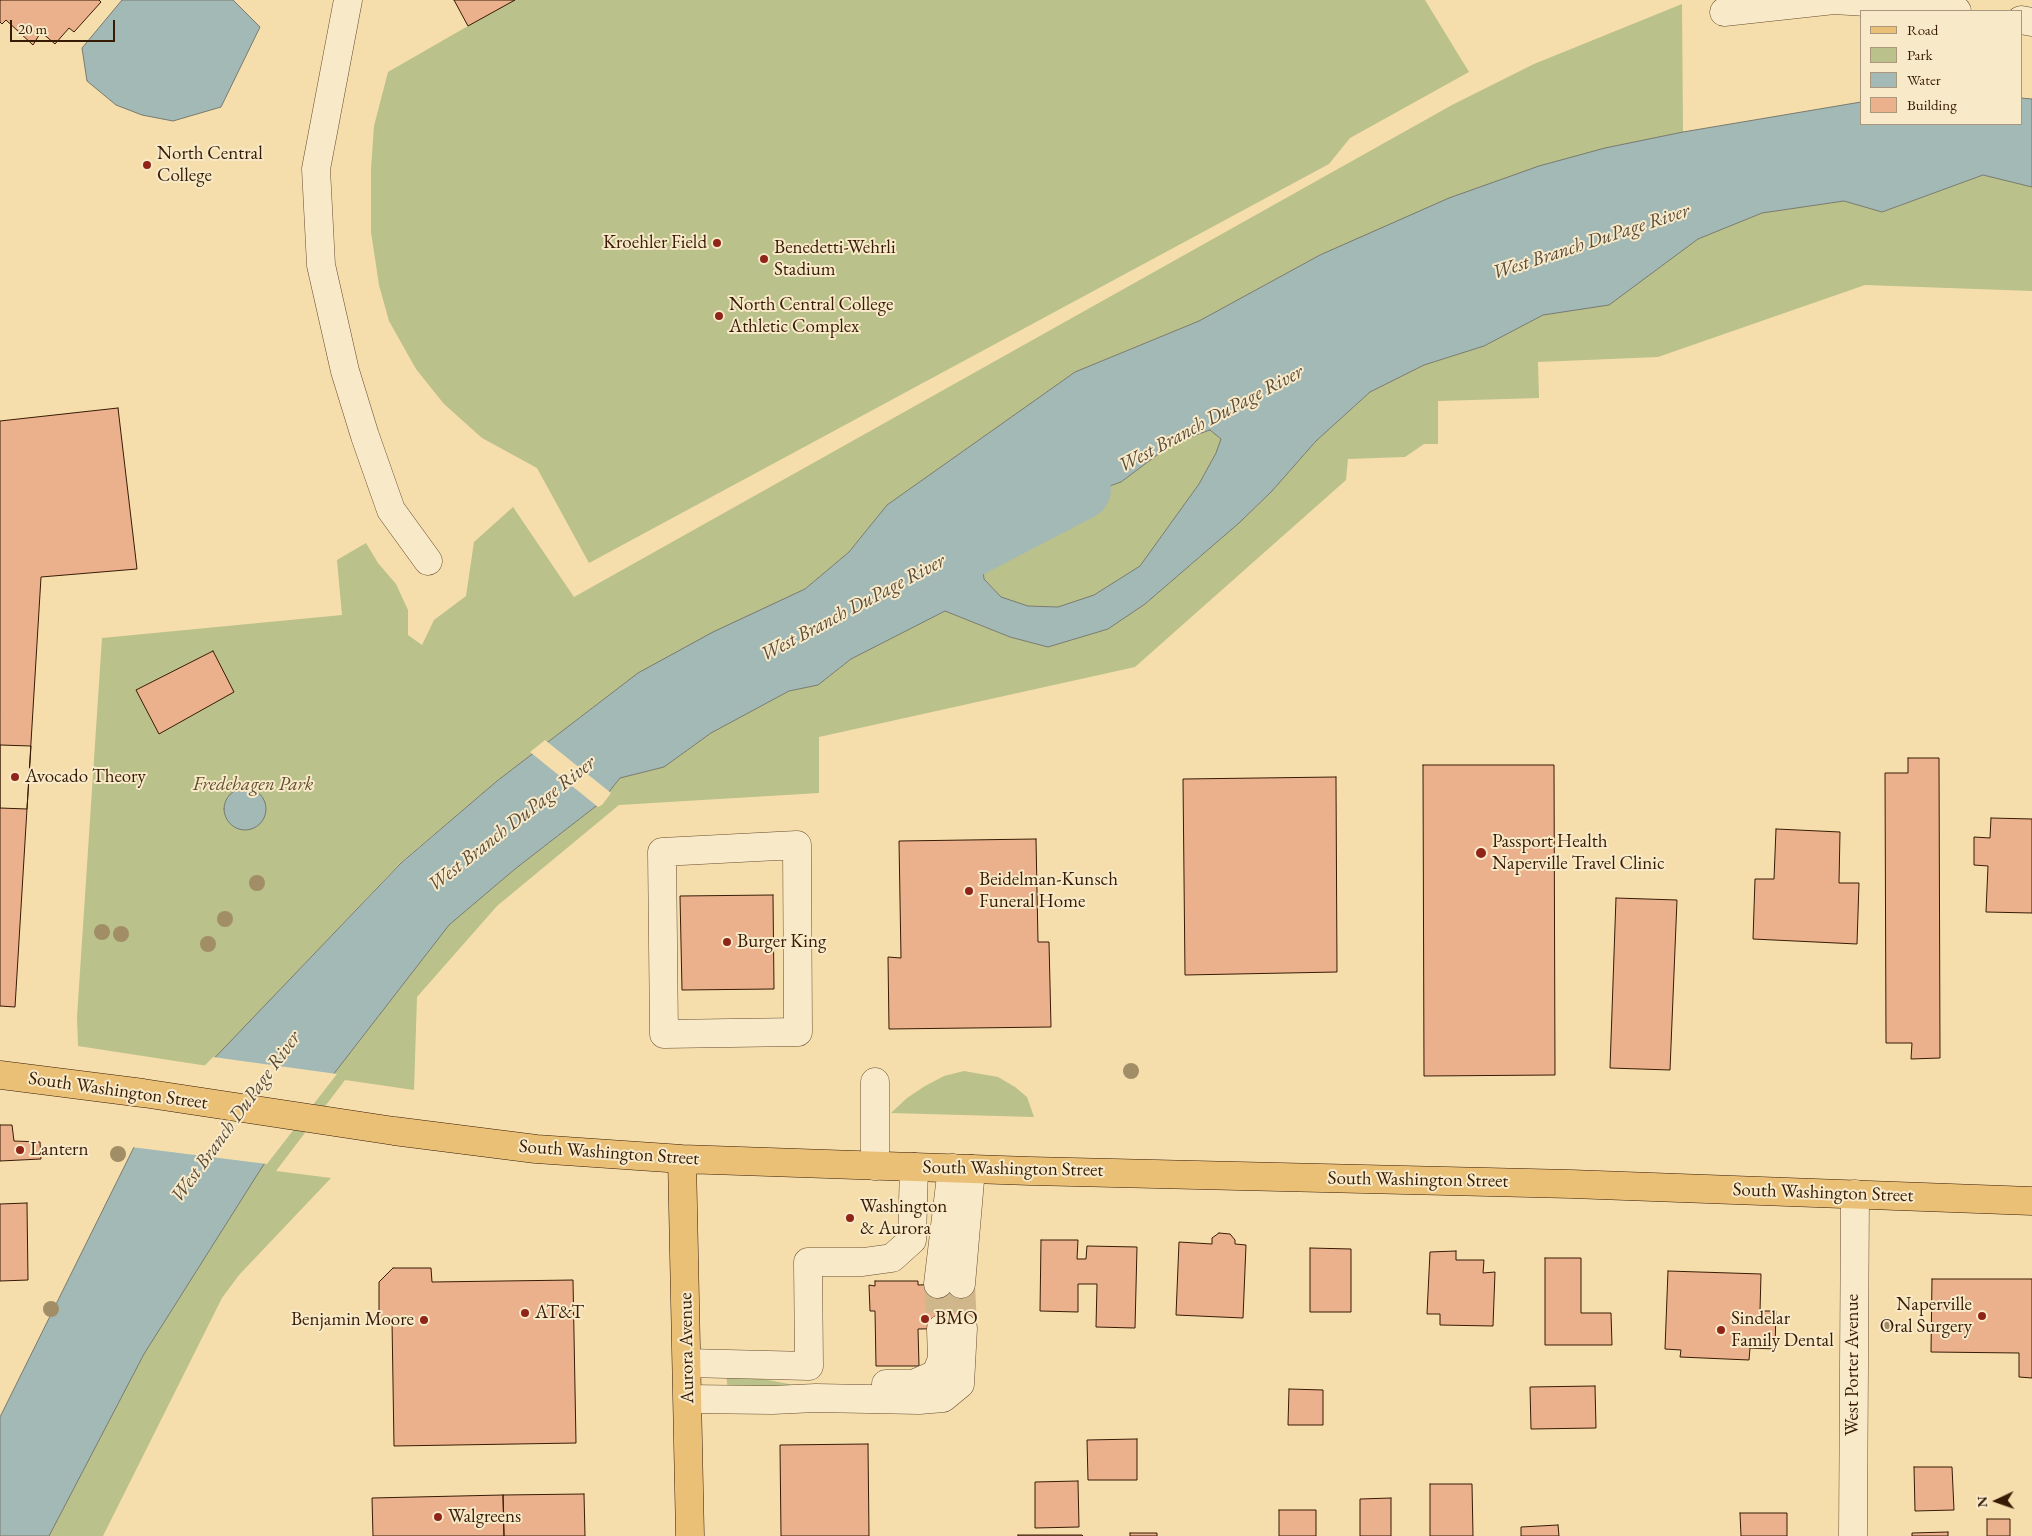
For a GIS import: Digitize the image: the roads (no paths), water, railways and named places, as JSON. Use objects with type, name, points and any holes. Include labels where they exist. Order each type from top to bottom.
[{"type":"main road","name":"South Washington Street","points":[[0,1075],[143,1093],[394,1131],[536,1148],[682,1159],[962,1169],[1532,1183],[2032,1201]]},
{"type":"main road","name":"Aurora Avenue","points":[[682,1159],[690,1536]]},
{"type":"street","points":[[348,0],[316,169],[321,265],[346,371],[365,436],[391,510],[428,561]]},
{"type":"street","points":[[1724,12],[1834,0],[1916,5],[1950,10]]},
{"type":"street","points":[[797,845],[798,1032],[682,1034],[664,1034],[662,852],[797,845]]},
{"type":"street","points":[[875,1082],[875,1166]]},
{"type":"street","points":[[816,1398],[809,1366],[808,1262],[863,1262],[892,1258],[912,1240],[914,1167]]},
{"type":"street","points":[[950,1284],[962,1169]]},
{"type":"street","name":"West Porter Avenue","points":[[1853,1536],[1855,1194]]},
{"type":"street","points":[[688,1399],[772,1400],[816,1398],[919,1400],[943,1398],[960,1384],[952,1328]]},
{"type":"street","points":[[687,1363],[809,1366]]},
{"type":"water","points":[[122,0],[233,0],[260,27],[221,107],[173,121],[142,115],[116,105],[87,81],[82,48]]},
{"type":"water","points":[[2022,98],[2032,99],[2032,187],[1983,175],[1882,212],[1844,201],[1762,213],[1698,239],[1609,305],[1543,315],[1484,346],[1424,365],[1370,392],[1316,441],[1272,491],[1239,523],[1145,604],[1108,629],[1048,647],[1010,637],[945,611],[851,659],[818,685],[789,691],[711,733],[664,767],[620,778],[600,803],[515,869],[449,925],[264,1164],[144,1354],[49,1536],[0,1536],[0,1417],[139,1137],[401,863],[497,781],[638,673],[713,632],[805,589],[849,552],[887,505],[1075,372],[1199,321],[1320,255],[1449,198],[1539,166],[1605,148],[1683,132],[1860,102],[1860,125],[2022,125]],"holes":[[[1210,430],[1221,439],[1216,453],[1199,484],[1140,566],[1094,595],[1058,607],[1028,606],[1001,597],[984,579],[982,561],[985,546],[999,530],[1026,522],[1084,495],[1121,482],[1173,443]]]},
{"type":"water","points":[[245,788],[260,794],[266,809],[260,824],[245,830],[230,824],[224,809],[230,794]]},
{"type":"waterway","name":"West Branch DuPage River","points":[[921,572],[1080,489]]},
{"type":"tunnel","points":[[938,1284],[941,1329]]},
{"type":"tunnel","points":[[961,1284],[963,1328]]},
{"type":"place","name":"North Central College","points":[[147,165]]},
{"type":"place","name":"Kroehler Field","points":[[717,243]]},
{"type":"place","name":"Benedetti-Wehrli Stadium","points":[[764,259]]},
{"type":"place","name":"North Central College Athletic Complex","points":[[719,316]]},
{"type":"place","name":"Avocado Theory","points":[[15,777]]},
{"type":"place","name":"Passport Health Naperville Travel Clinic","points":[[1481,853]]},
{"type":"place","name":"Beidelman-Kunsch Funeral Home","points":[[969,891]]},
{"type":"place","name":"Burger King","points":[[727,942]]},
{"type":"place","name":"Lantern","points":[[20,1150]]},
{"type":"place","name":"Washington & Aurora","points":[[850,1218]]},
{"type":"place","name":"AT&T","points":[[525,1313]]},
{"type":"place","name":"Naperville Oral Surgery","points":[[1982,1316]]},
{"type":"place","name":"BMO","points":[[925,1319]]},
{"type":"place","name":"Benjamin Moore","points":[[424,1320]]},
{"type":"place","name":"Sindelar Family Dental","points":[[1721,1330]]},
{"type":"place","name":"Walgreens","points":[[438,1517]]},
{"type":"park label","name":"Fredehagen Park","points":[[253,785]]}]
